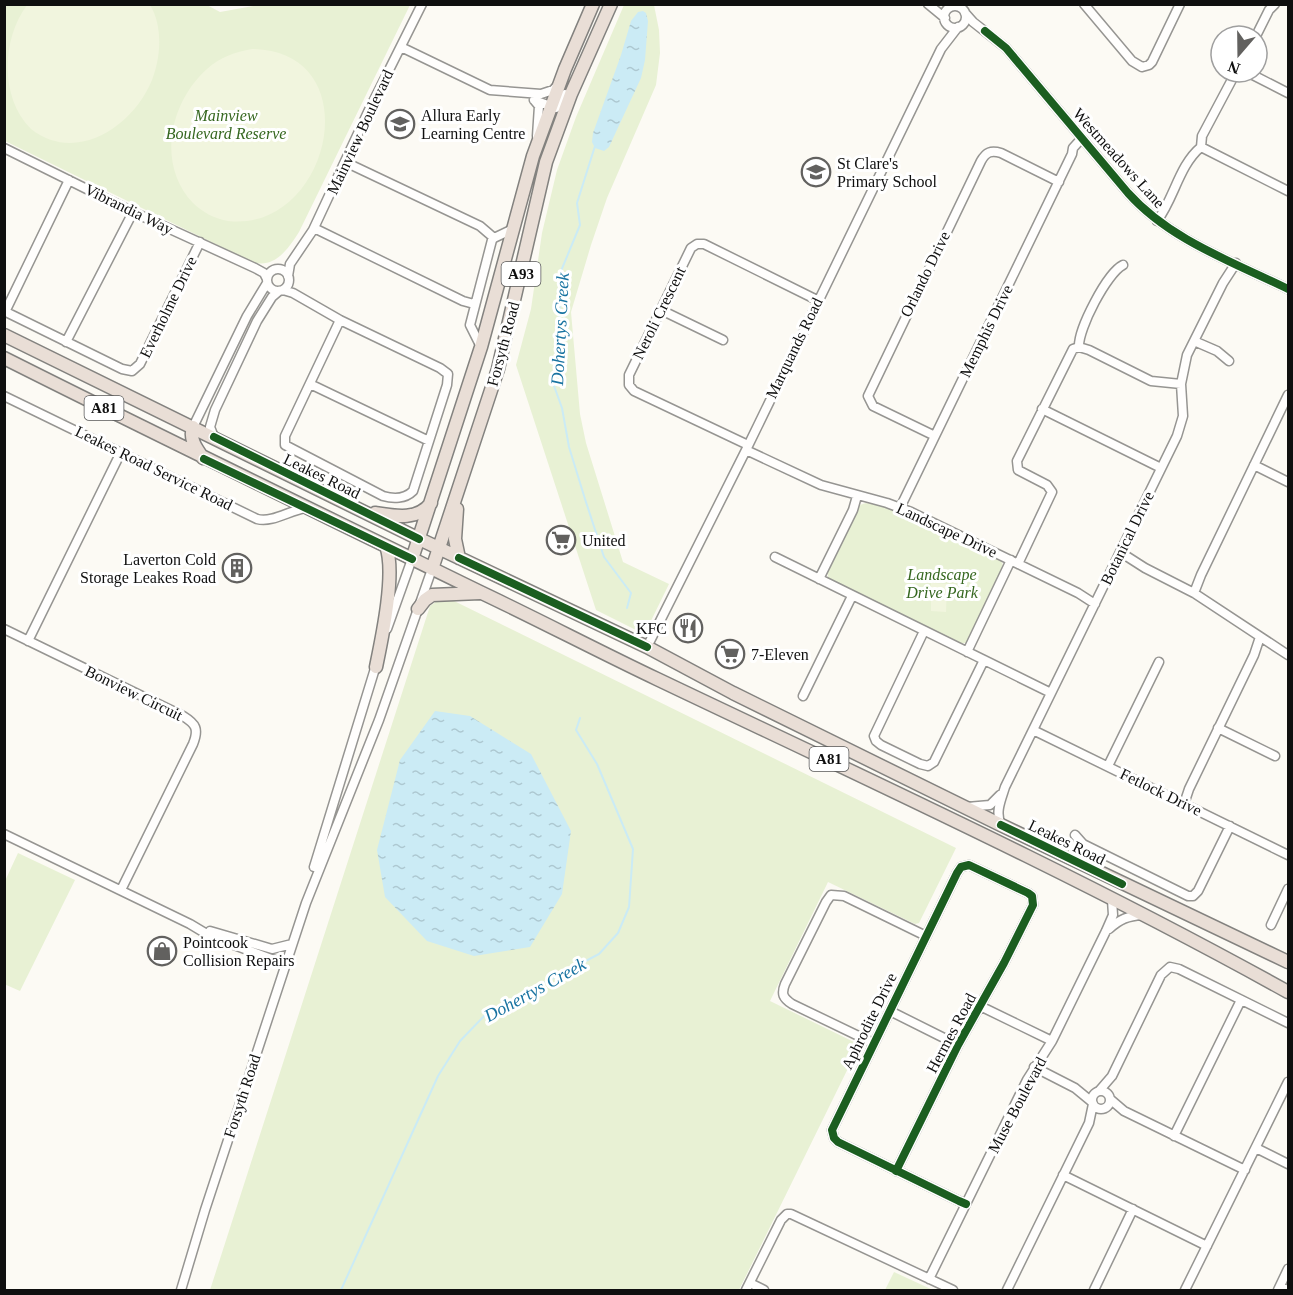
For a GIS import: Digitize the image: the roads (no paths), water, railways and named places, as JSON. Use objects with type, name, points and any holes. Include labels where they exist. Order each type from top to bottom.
[{"type":"highway","name":"Forsyth Road","points":[[419,539],[481,347],[532,156],[593,4]]},
{"type":"highway","name":"Forsyth Road","points":[[439,548],[498,369],[546,162],[571,94],[611,4]]},
{"type":"highway","name":"Leakes Road","points":[[4,335],[419,539],[647,647],[733,693],[964,807],[1288,962]]},
{"type":"highway","name":"Leakes Road","points":[[4,358],[204,459],[847,768],[1142,915],[1288,992]]},
{"type":"highway","points":[[193,427],[191,436],[193,442],[204,459]]},
{"type":"highway","points":[[459,488],[455,539],[459,558]]},
{"type":"highway","points":[[359,509],[394,516],[410,516],[424,511],[431,502]]},
{"type":"highway","name":"A93","points":[[412,559],[419,539]]},
{"type":"highway","points":[[376,667],[384,626],[390,566],[386,546]]},
{"type":"highway","name":"A93","points":[[432,568],[439,548]]},
{"type":"highway","points":[[418,609],[432,595],[482,593]]},
{"type":"street","name":"Mainview Boulevard","points":[[288,279],[290,264],[314,228],[422,4]]},
{"type":"street","points":[[928,4],[952,27],[959,26],[965,20],[965,10],[958,6],[937,4]]},
{"type":"street","points":[[1084,4],[1132,61],[1138,66],[1145,67],[1154,59],[1180,4]]},
{"type":"street","points":[[945,20],[945,13],[952,6]]},
{"type":"street","points":[[1262,24],[1271,6]]},
{"type":"street","name":"Westmeadows Lane","points":[[965,10],[985,32],[1006,48],[1138,204],[1157,221],[1180,236],[1288,289]]},
{"type":"street","name":"Marquands Road","points":[[941,49],[945,20]]},
{"type":"street","name":"Marquands Road","points":[[647,647],[941,49],[959,26]]},
{"type":"street","name":"Westmeadows Lane","points":[[959,26],[985,32]]},
{"type":"street","points":[[520,93],[556,108],[562,102],[594,41]]},
{"type":"street","points":[[400,47],[490,90],[548,93],[559,85]]},
{"type":"street","points":[[1269,83],[1288,93]]},
{"type":"street","points":[[1157,221],[1165,210],[1188,162],[1202,147],[1202,136],[1230,84]]},
{"type":"street","points":[[532,156],[539,106],[534,100]]},
{"type":"street","name":"Memphis Drive","points":[[900,508],[1072,154],[1084,141]]},
{"type":"street","points":[[1202,147],[1288,191]]},
{"type":"street","name":"Vibrandia Way","points":[[5,148],[133,212],[255,268],[264,273],[267,281]]},
{"type":"street","name":"Orlando Drive","points":[[935,436],[873,406],[868,396],[927,270],[987,153],[994,151],[1001,153],[1059,182]]},
{"type":"street","points":[[345,162],[480,226],[494,238]]},
{"type":"street","points":[[5,312],[69,180]]},
{"type":"street","points":[[66,342],[133,212]]},
{"type":"street","points":[[314,228],[463,301],[474,304]]},
{"type":"street","points":[[481,347],[470,325],[474,304],[494,238],[513,229]]},
{"type":"street","name":"Everholme Drive","points":[[5,312],[122,369],[134,370],[140,364],[200,242]]},
{"type":"street","name":"Neroli Crescent","points":[[747,447],[642,395],[629,386],[629,375],[691,248],[700,243],[817,300]]},
{"type":"street","name":"Mainview Boulevard","points":[[275,270],[284,267],[294,258]]},
{"type":"street","name":"Botanical Drive","points":[[1001,825],[998,809],[1005,787],[1181,426],[1183,416],[1181,384],[1185,363],[1233,262]]},
{"type":"street","points":[[967,652],[1052,492],[1047,485],[1018,470],[1016,464],[1071,353],[1079,347],[1081,333],[1105,284],[1112,273],[1123,265]]},
{"type":"street","name":"Vibrandia Way","points":[[255,268],[275,270]]},
{"type":"street","points":[[193,427],[247,316],[275,270],[284,271],[288,279],[310,303]]},
{"type":"street","points":[[214,437],[210,427],[215,410],[257,321],[270,300],[281,291],[288,279]]},
{"type":"street","points":[[267,281],[272,289],[293,293],[340,320],[448,374],[447,385],[413,490],[403,497],[383,496],[285,445],[285,436],[340,320]]},
{"type":"street","points":[[661,310],[723,340]]},
{"type":"street","points":[[1194,341],[1216,351],[1229,361]]},
{"type":"street","points":[[1079,347],[1151,381],[1181,384]]},
{"type":"street","points":[[310,384],[429,441]]},
{"type":"street","points":[[1192,592],[1288,395]]},
{"type":"street","name":"Leakes Road Service Road","points":[[4,396],[257,519],[271,519],[296,509],[306,508]]},
{"type":"street","points":[[1042,409],[1161,468]]},
{"type":"street","name":"Landscape Drive","points":[[747,447],[796,475],[900,508],[1096,601]]},
{"type":"street","points":[[28,641],[121,452]]},
{"type":"street","points":[[1254,465],[1288,482]]},
{"type":"street","points":[[819,579],[853,510],[857,496]]},
{"type":"street","points":[[1118,556],[1192,592],[1288,655]]},
{"type":"street","points":[[775,557],[1051,693]]},
{"type":"street","name":"Forsyth Road","points":[[306,903],[318,852],[412,559]]},
{"type":"street","name":"Forsyth Road","points":[[181,1290],[306,903],[379,720],[432,568]]},
{"type":"street","points":[[803,696],[852,596]]},
{"type":"street","name":"Bonview Circuit","points":[[4,629],[183,716],[196,728],[197,735],[193,744],[121,890]]},
{"type":"street","points":[[924,631],[875,731],[874,738],[881,745],[920,764],[927,766],[933,764],[984,660]]},
{"type":"street","points":[[1182,803],[1263,638]]},
{"type":"street","points":[[1108,766],[1158,662]]},
{"type":"street","points":[[1218,728],[1275,756]]},
{"type":"street","name":"Fetlock Drive","points":[[1033,730],[1288,855]]},
{"type":"street","name":"Botanical Drive","points":[[964,807],[985,806],[993,803],[1005,787]]},
{"type":"street","points":[[1075,835],[1083,844],[1193,896],[1198,891],[1230,826]]},
{"type":"street","points":[[4,834],[190,924],[210,936],[285,964]]},
{"type":"street","name":"Aphrodite Drive","points":[[966,1204],[838,1142],[832,1134],[873,1043],[962,867],[966,865],[975,867],[1028,893],[1033,899],[1031,909]]},
{"type":"street","points":[[1271,925],[1288,889]]},
{"type":"street","points":[[873,1043],[792,1005],[782,995],[785,984],[831,895],[844,896],[926,936]]},
{"type":"street","name":"Muse Boulevard","points":[[929,1279],[1034,1067],[1052,1041],[1106,931],[1113,915],[1112,900]]},
{"type":"street","name":"Hermes Road","points":[[896,1171],[958,1044],[1004,963],[1031,909]]},
{"type":"street","points":[[1106,931],[1128,916],[1142,915]]},
{"type":"street","points":[[190,924],[272,949],[292,944]]},
{"type":"street","points":[[1007,1290],[1089,1123],[1092,1097],[1112,1076],[1161,975],[1167,969],[1179,969],[1288,1023]]},
{"type":"street","points":[[1174,1136],[1241,1000]]},
{"type":"street","points":[[980,1006],[1052,1041]]},
{"type":"street","points":[[890,1011],[958,1044]]},
{"type":"street","points":[[1034,1067],[1075,1088],[1096,1108],[1124,1111]]},
{"type":"street","points":[[1089,1123],[1108,1105],[1112,1076]]},
{"type":"street","points":[[1185,1290],[1288,1082]]},
{"type":"street","points":[[1075,1088],[1104,1091],[1124,1111],[1245,1170]]},
{"type":"street","points":[[1256,1148],[1288,1164]]},
{"type":"street","points":[[1063,1175],[1207,1246]]},
{"type":"street","points":[[1094,1290],[1133,1209]]},
{"type":"street","points":[[764,1290],[748,1287],[781,1220],[787,1214],[791,1214],[953,1290]]},
{"type":"street","points":[[1282,1289],[1288,1269]]},
{"type":"water","points":[[643,11],[648,21],[641,78],[609,147],[604,151],[595,148],[592,142],[593,133],[631,21],[638,12]]},
{"type":"water","points":[[435,711],[470,716],[531,754],[571,831],[562,894],[530,947],[474,956],[427,941],[385,897],[377,850],[400,760]]},
{"type":"waterway","name":"Dohertys Creek","points":[[595,146],[577,203],[580,225],[561,271],[559,325],[553,383],[562,408],[569,447],[604,557],[631,593],[627,608]]},
{"type":"waterway","name":"Dohertys Creek","points":[[341,1290],[438,1076],[460,1041],[487,1013],[599,954],[618,933],[629,907],[633,849],[597,764],[576,730],[580,718]]},
{"type":"place","name":"Allura Early Learning Centre","points":[[400,124]]},
{"type":"place","name":"St Clare's Primary School","points":[[816,172]]},
{"type":"place","name":"United","points":[[561,540]]},
{"type":"place","name":"Laverton Cold Storage Leakes Road","points":[[237,568]]},
{"type":"place","name":"KFC","points":[[688,628]]},
{"type":"place","name":"7-Eleven","points":[[730,654]]},
{"type":"place","name":"Pointcook Collision Repairs","points":[[162,951]]},
{"type":"park label","name":"Mainview Boulevard Reserve","points":[[226,124]]},
{"type":"park label","name":"Landscape Drive Park","points":[[942,583]]}]
